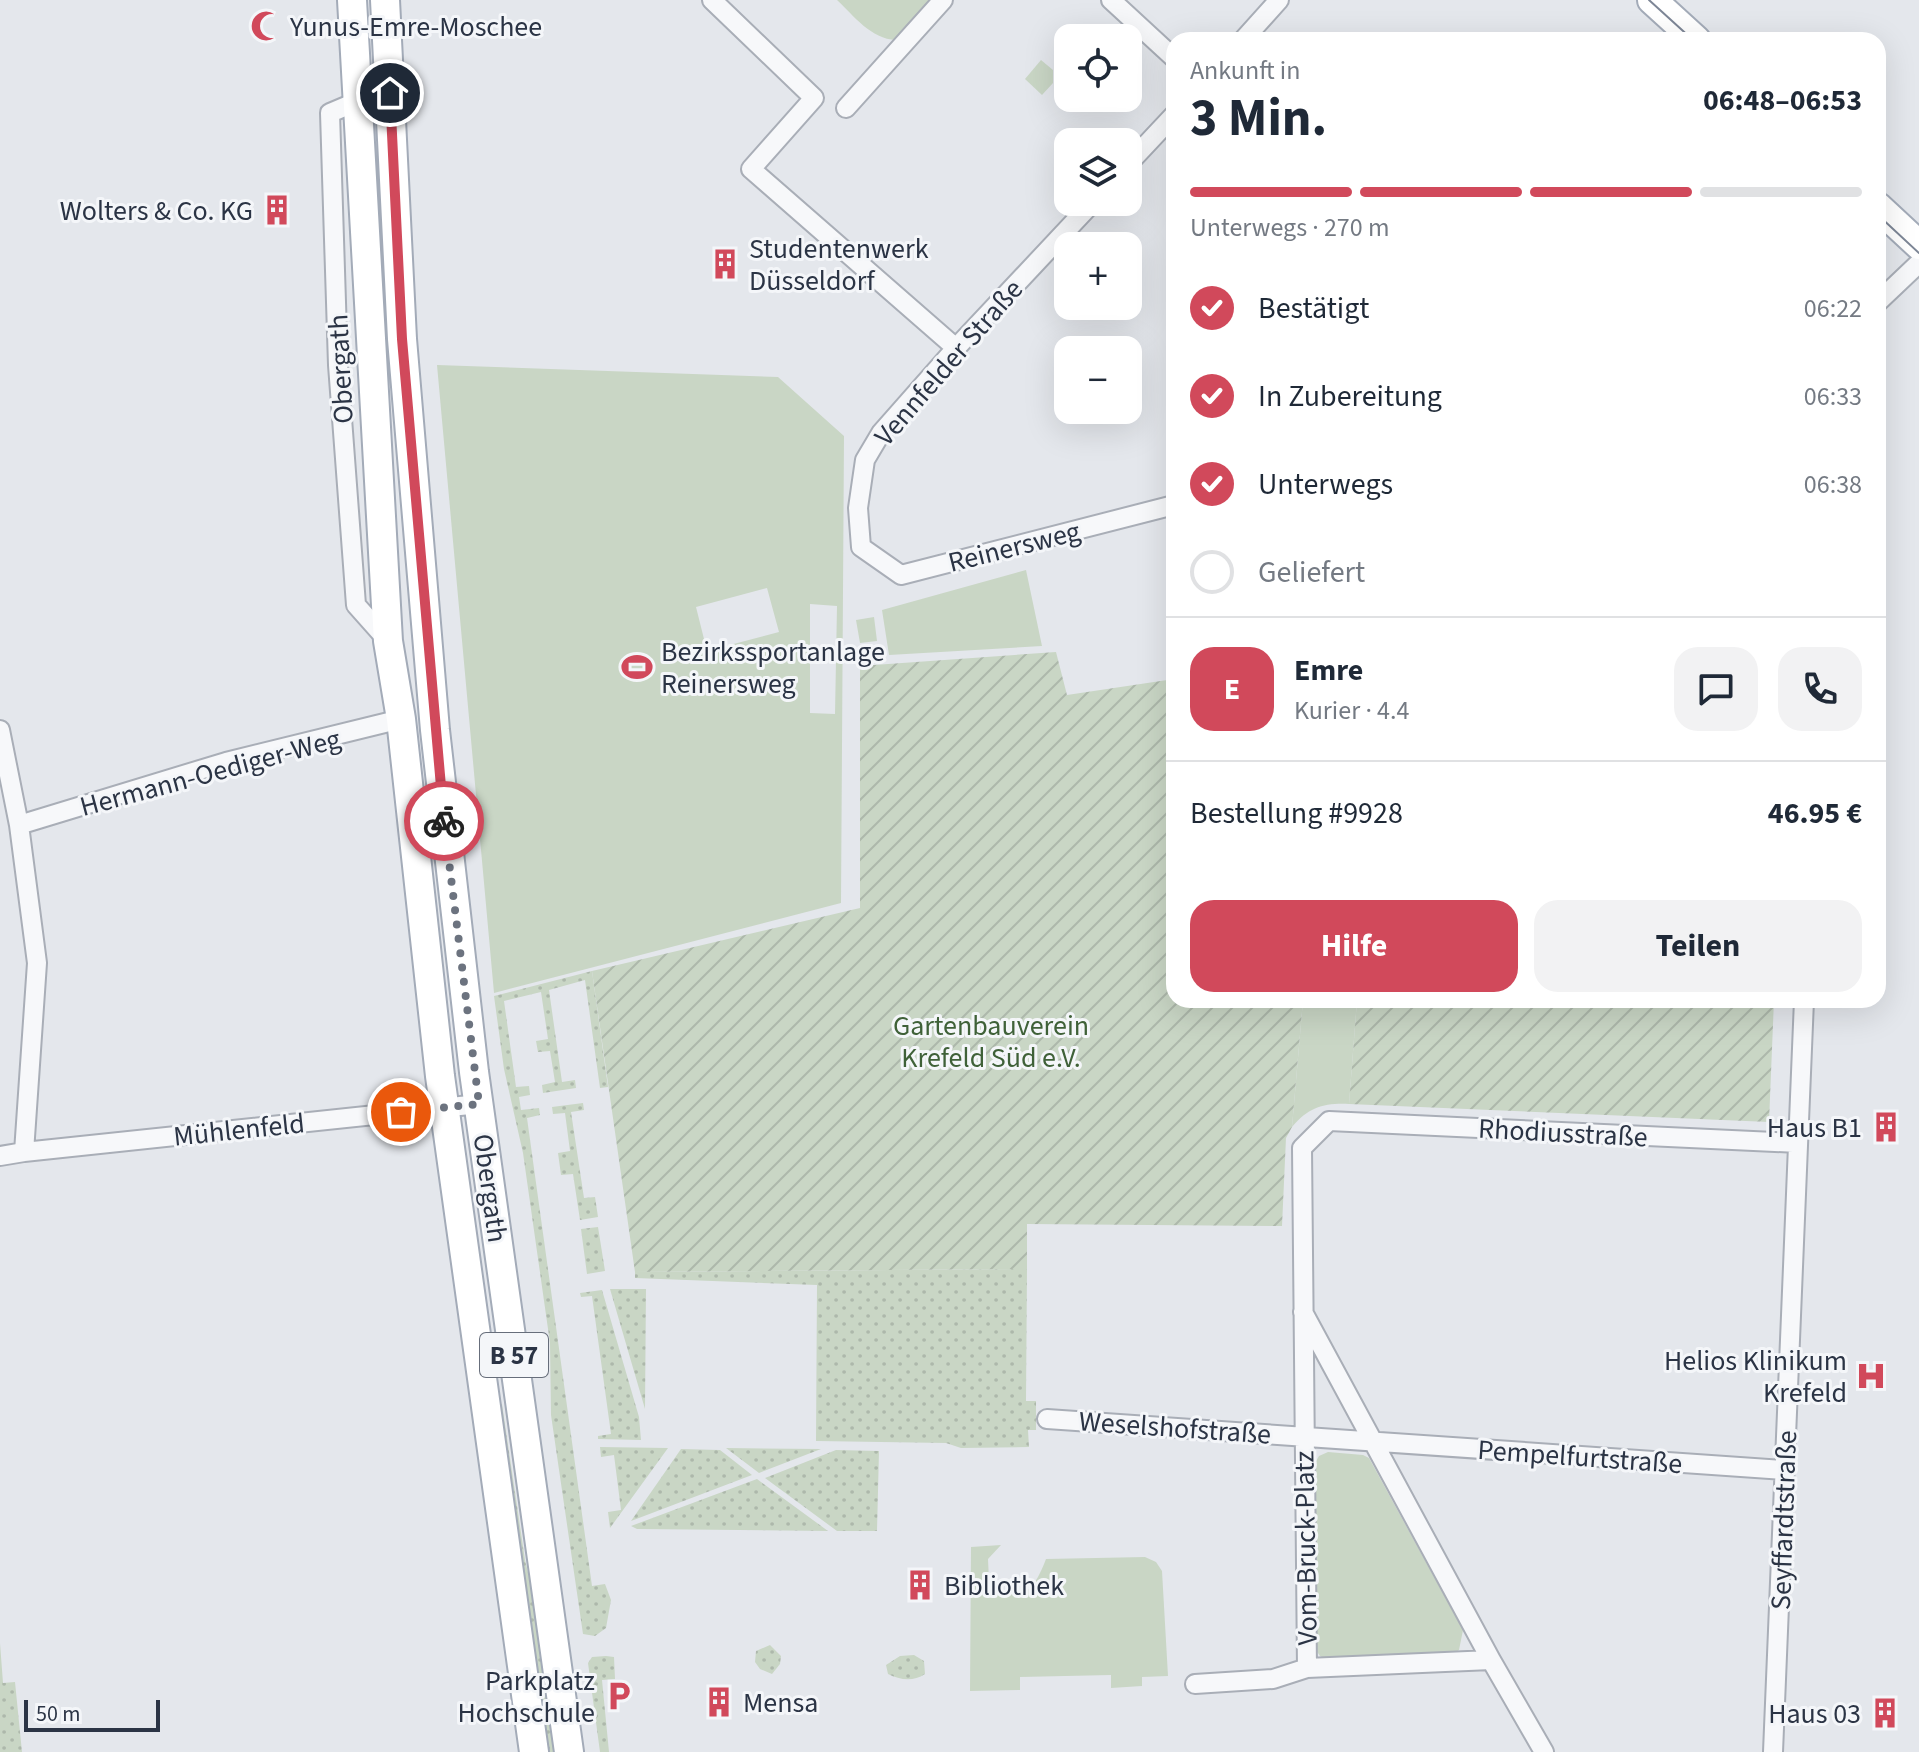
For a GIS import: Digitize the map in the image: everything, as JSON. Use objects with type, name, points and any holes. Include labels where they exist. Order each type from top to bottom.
[{"type":"main road","name":"Obergath","points":[[352,0],[388,641],[401,719],[444,1107],[534,1752]]},
{"type":"main road","name":"Obergath","points":[[385,0],[402,339],[432,699],[456,932],[569,1752]]},
{"type":"main road","points":[[1652,0],[1682,32]]},
{"type":"main road","points":[[1886,214],[1919,245]]},
{"type":"street","points":[[712,0],[814,98],[751,169],[956,348]]},
{"type":"street","points":[[846,108],[943,0]]},
{"type":"street","points":[[1111,0],[1166,51]]},
{"type":"street","points":[[1250,32],[1279,0]]},
{"type":"street","points":[[1142,149],[1166,124]]},
{"type":"street","name":"Vennfelder Straße","points":[[861,547],[858,508],[865,460],[881,433],[1080,216]]},
{"type":"street","points":[[1886,294],[1919,263]]},
{"type":"street","name":"Reinersweg","points":[[861,547],[901,575],[1166,507]]},
{"type":"street","name":"Hermann-Oediger-Weg","points":[[19,825],[226,762],[401,719]]},
{"type":"street","points":[[0,730],[19,825],[37,963],[24,1152]]},
{"type":"street","name":"Seyffardtstraße","points":[[1773,1752],[1804,1008]]},
{"type":"street","name":"Mühlenfeld","points":[[0,1156],[479,1104]]},
{"type":"street","name":"Rhodiusstraße","points":[[1329,1121],[1798,1143]]},
{"type":"street","name":"Vom-Bruck-Platz","points":[[1329,1121],[1302,1148],[1301,1308],[1307,1668],[1491,1660]]},
{"type":"street","points":[[1301,1308],[1544,1752]]},
{"type":"street","name":"Weselshofstraße","points":[[1047,1419],[1304,1436]]},
{"type":"street","name":"Vom-Bruck-Platz","points":[[1304,1436],[1375,1443]]},
{"type":"street","name":"Pempelfurtstraße","points":[[1375,1443],[1785,1470]]},
{"type":"street","points":[[1195,1684],[1273,1679],[1307,1668]]},
{"type":"green space","points":[[837,0],[937,0],[896,40],[871,31]]},
{"type":"green space","points":[[1041,60],[1053,70],[1053,83],[1042,95],[1025,79]]},
{"type":"green space","points":[[437,365],[778,377],[844,436],[841,903],[494,993]],"holes":[[[767,588],[779,632],[707,651],[696,607]],[[810,604],[837,606],[835,714],[810,713]]]},
{"type":"green space","points":[[1026,570],[1042,646],[889,655],[882,610]]},
{"type":"green space","points":[[874,617],[877,641],[860,643],[856,620]]},
{"type":"green space","name":"Gartenbauverein Krefeld Süd e.V.","points":[[1056,652],[1067,695],[1166,680],[1166,1008],[1302,1008],[1292,1127],[1286,1138],[1282,1226],[1027,1224],[1027,1269],[635,1272],[592,971],[860,908],[860,666]]},
{"type":"green space","points":[[592,971],[608,1087],[600,1088],[585,980],[549,990],[562,1082],[575,1080],[576,1088],[543,1093],[542,1085],[555,1082],[550,1051],[538,1052],[536,1041],[548,1039],[541,992],[504,1001],[516,1087],[529,1086],[530,1095],[519,1097],[521,1110],[539,1108],[540,1115],[527,1118],[592,1586],[605,1584],[611,1600],[606,1628],[595,1636],[583,1634],[551,1415],[550,1343],[523,1153],[504,1069],[494,996]]},
{"type":"green space","points":[[1302,1008],[1356,1008],[1349,1104],[1318,1108],[1292,1127]]},
{"type":"green space","points":[[1356,1008],[1774,1008],[1769,1122],[1349,1104]]},
{"type":"green space","points":[[583,1103],[584,1110],[571,1112],[584,1198],[595,1197],[598,1217],[580,1220],[573,1174],[561,1175],[558,1153],[570,1151],[565,1113],[553,1114],[552,1107]]},
{"type":"green space","points":[[598,1227],[605,1271],[587,1274],[581,1229]]},
{"type":"green space","points":[[1027,1269],[1026,1401],[1036,1401],[1036,1430],[1028,1430],[1029,1447],[961,1448],[946,1443],[816,1441],[817,1285],[635,1278],[635,1272]]},
{"type":"green space","points":[[610,1289],[646,1289],[645,1409]]},
{"type":"green space","points":[[602,1290],[639,1417],[641,1440],[598,1439],[598,1436],[611,1434],[592,1296],[581,1297],[580,1293]]},
{"type":"green space","points":[[502,1404],[525,1560],[540,1621],[559,1752],[543,1752],[495,1405]]},
{"type":"green space","points":[[600,1447],[668,1448],[610,1528],[608,1512],[621,1510],[614,1455],[601,1457]]},
{"type":"green space","points":[[726,1448],[821,1449],[759,1473]]},
{"type":"green space","points":[[681,1449],[720,1450],[752,1475],[631,1521]]},
{"type":"green space","points":[[836,1450],[879,1451],[877,1531],[837,1531],[765,1478]]},
{"type":"green space","points":[[1328,1452],[1369,1458],[1463,1630],[1459,1650],[1449,1656],[1330,1661],[1316,1650],[1315,1463],[1319,1456]]},
{"type":"green space","points":[[757,1479],[828,1531],[637,1529],[631,1526]]},
{"type":"green space","points":[[1001,1545],[988,1559],[989,1581],[1018,1594],[1031,1587],[1046,1559],[1145,1557],[1156,1562],[1162,1571],[1168,1676],[1142,1677],[1142,1686],[1111,1688],[1111,1675],[1020,1677],[1020,1690],[970,1691],[971,1547]]},
{"type":"green space","points":[[0,1643],[3,1683],[15,1682],[22,1752],[0,1752]]},
{"type":"green space","points":[[770,1645],[781,1656],[780,1664],[772,1674],[760,1669],[755,1662],[756,1651]]},
{"type":"green space","points":[[914,1655],[924,1661],[925,1674],[906,1679],[888,1674],[886,1665],[900,1656]]},
{"type":"green space","points":[[592,1657],[614,1657],[615,1679],[602,1680],[609,1752],[600,1752],[588,1663]]},
{"type":"tram line","points":[[1649,0],[1684,32]]},
{"type":"tram line","points":[[1886,222],[1919,253]]},
{"type":"way so far","points":[[401,1112],[479,1104],[444,821]]},
{"type":"place","name":"Yunus-Emre-Moschee","points":[[266,26]]},
{"type":"place","name":"Wolters & Co. KG","points":[[277,210]]},
{"type":"place","name":"Studentenwerk Düsseldorf","points":[[725,264]]},
{"type":"place","name":"Bezirkssportanlage Reinersweg","points":[[637,667]]},
{"type":"place","name":"Haus B1","points":[[1886,1127]]},
{"type":"place","name":"Helios Klinikum Krefeld","points":[[1871,1376]]},
{"type":"place","name":"Bibliothek","points":[[920,1585]]},
{"type":"place","name":"Parkplatz Hochschule","points":[[619,1696]]},
{"type":"place","name":"Mensa","points":[[719,1702]]},
{"type":"place","name":"Haus 03","points":[[1885,1713]]},
{"type":"route","points":[[390,93],[402,339],[444,821]]}]
